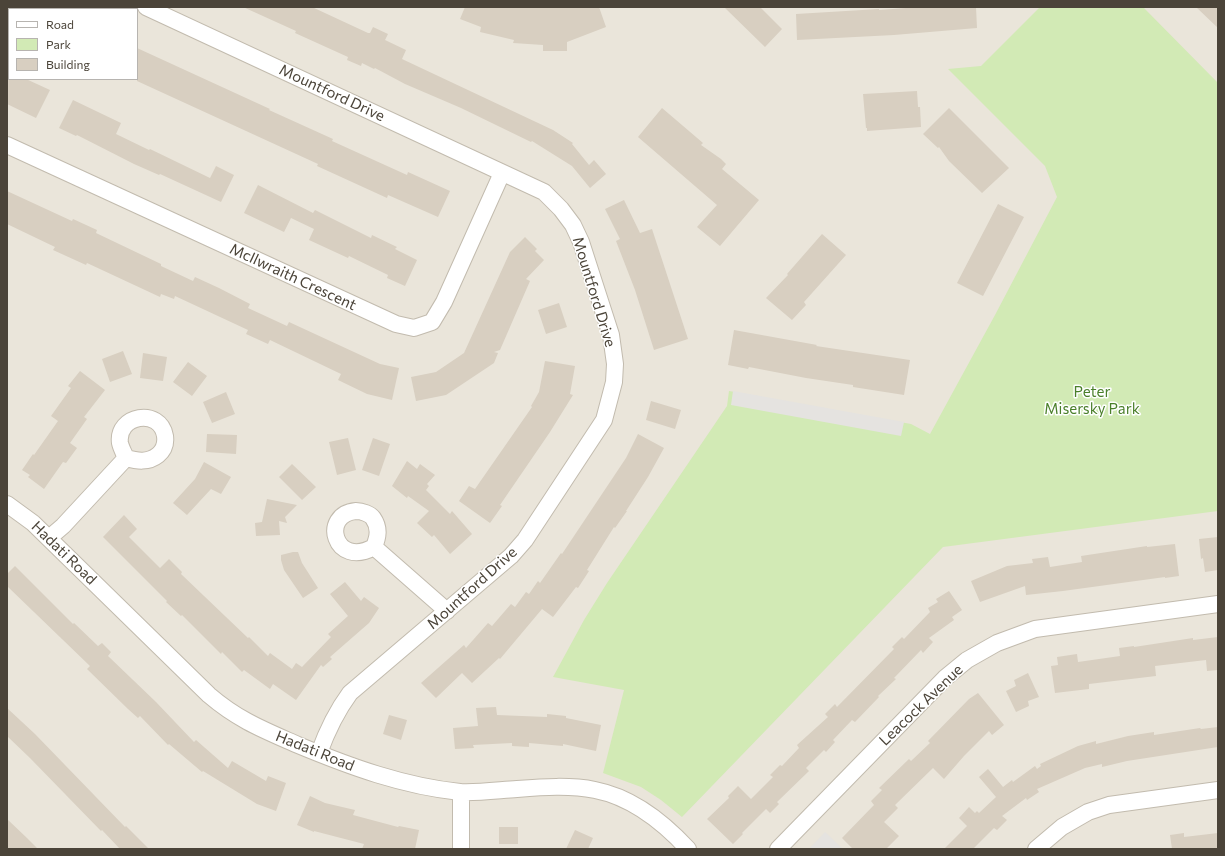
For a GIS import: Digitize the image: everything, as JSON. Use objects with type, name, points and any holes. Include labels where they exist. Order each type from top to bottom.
[{"type":"street","name":"Mountford Drive","points":[[146,7],[544,192],[561,209],[573,225],[581,242],[611,335],[615,364],[614,382],[604,420],[525,540],[511,556],[350,693],[339,708],[318,753]]},
{"type":"street","name":"McIlwraith Crescent","points":[[7,145],[396,324],[414,328],[432,322],[444,302],[502,173]]},
{"type":"street","points":[[49,538],[63,526],[126,458]]},
{"type":"street","name":"Hadati Road","points":[[7,504],[33,523],[49,538],[209,695],[226,710],[253,725],[318,753],[388,779],[424,786],[461,792],[556,786],[596,790],[629,801],[672,832],[688,849]]},
{"type":"street","points":[[374,547],[447,611]]},
{"type":"street","name":"Leacock Avenue","points":[[778,849],[945,678],[967,660],[997,643],[1035,629],[1218,604]]},
{"type":"street","points":[[1036,849],[1062,827],[1088,812],[1109,805],[1218,790]]},
{"type":"street","points":[[461,792],[461,849]]},
{"type":"shaded area","points":[[7,7],[1218,7],[1218,849],[7,849]]},
{"type":"shaded area","points":[[733,391],[904,422],[901,436],[731,405]]},
{"type":"shaded area","points":[[825,832],[843,849],[809,849]]},
{"type":"green space","name":"Peter Misersky Park","points":[[1040,7],[1143,7],[1218,83],[1218,511],[943,547],[682,817],[661,800],[641,787],[603,773],[624,690],[553,677],[584,620],[607,583],[727,406],[729,391],[911,424],[930,434],[1057,197],[1045,166],[948,69],[981,66]]},
{"type":"building","points":[[243,7],[312,7],[368,33],[370,33],[373,27],[388,34],[385,40],[406,50],[402,59],[553,130],[573,143],[572,144],[589,165],[594,160],[606,174],[590,188],[572,166],[532,141],[531,142],[461,108],[405,84],[375,68],[374,69],[362,63],[361,66],[347,60],[348,57]]},
{"type":"building","points":[[465,7],[599,7],[606,27],[567,42],[567,51],[543,51],[543,45],[513,43],[514,40],[480,32],[481,27],[460,19]]},
{"type":"building","points":[[724,7],[760,7],[782,29],[765,47]]},
{"type":"building","points":[[919,7],[976,7],[977,28],[894,35],[797,40],[796,14]]},
{"type":"building","points":[[1196,7],[1218,7],[1218,28]]},
{"type":"building","points":[[138,48],[333,139],[332,141],[407,175],[408,172],[450,191],[438,217],[388,195],[387,198],[317,166],[318,164],[137,81]]},
{"type":"building","points":[[7,79],[28,80],[50,90],[36,118],[7,104]]},
{"type":"building","points":[[917,91],[918,107],[920,107],[921,127],[867,131],[863,94]]},
{"type":"building","points":[[73,100],[121,123],[116,134],[149,150],[150,149],[210,178],[216,166],[234,175],[221,202],[160,174],[159,175],[134,164],[77,135],[76,136],[59,128]]},
{"type":"building","points":[[662,108],[703,143],[701,145],[721,159],[726,164],[722,169],[759,200],[720,246],[697,227],[717,205],[638,137]]},
{"type":"building","points":[[949,108],[1009,168],[982,193],[949,161],[939,147],[938,148],[923,134]]},
{"type":"building","points":[[258,185],[313,213],[315,210],[371,238],[372,235],[397,247],[395,249],[417,260],[405,286],[387,278],[388,275],[349,256],[348,258],[309,240],[314,229],[291,218],[284,232],[244,213]]},
{"type":"building","points":[[7,191],[72,221],[73,219],[97,230],[96,233],[193,281],[195,277],[219,288],[250,304],[248,308],[287,326],[289,322],[380,364],[399,368],[392,400],[367,394],[338,380],[341,374],[270,340],[268,344],[246,334],[248,330],[175,296],[174,299],[161,294],[160,297],[87,263],[86,265],[53,250],[55,247],[7,224]]},
{"type":"building","points":[[624,200],[640,233],[652,229],[688,339],[654,350],[635,290],[616,241],[620,239],[605,209]]},
{"type":"building","points":[[998,204],[1024,217],[983,296],[957,283]]},
{"type":"building","points":[[822,234],[846,255],[804,302],[806,305],[792,320],[766,298],[788,275],[787,274]]},
{"type":"building","points":[[525,237],[537,249],[535,251],[544,260],[526,279],[530,281],[500,350],[494,352],[498,353],[494,363],[446,395],[416,401],[411,377],[436,372],[464,353],[510,252]]},
{"type":"building","points":[[559,303],[567,327],[546,334],[538,310]]},
{"type":"building","points":[[734,330],[817,345],[816,346],[910,360],[904,395],[749,367],[748,369],[728,365]]},
{"type":"building","points":[[123,351],[132,374],[110,382],[102,359]]},
{"type":"building","points":[[143,353],[167,357],[163,381],[140,378]]},
{"type":"building","points":[[545,361],[575,366],[570,394],[573,395],[550,432],[500,505],[502,506],[490,523],[459,501],[469,486],[475,489],[532,407],[531,406],[539,392]]},
{"type":"building","points":[[188,362],[207,376],[192,396],[173,382]]},
{"type":"building","points":[[80,371],[105,390],[84,417],[87,419],[70,443],[77,448],[66,463],[63,462],[44,489],[28,477],[30,475],[22,470],[58,421],[51,416],[71,388],[68,386]]},
{"type":"building","points":[[226,392],[235,414],[212,423],[203,402]]},
{"type":"building","points":[[651,401],[681,410],[675,429],[646,420]]},
{"type":"building","points":[[207,434],[237,435],[236,454],[206,452]]},
{"type":"building","points":[[638,434],[664,448],[627,511],[615,528],[614,527],[587,570],[589,571],[578,588],[576,587],[553,617],[542,609],[500,659],[499,658],[472,683],[462,673],[436,698],[421,683],[464,645],[466,648],[488,623],[492,626],[511,604],[515,607],[526,592],[529,594],[538,581],[540,583],[561,553],[562,554],[626,458]]},
{"type":"building","points":[[348,438],[356,470],[337,475],[329,442]]},
{"type":"building","points":[[373,438],[390,444],[379,476],[362,470]]},
{"type":"building","points":[[407,461],[417,469],[420,464],[435,475],[427,484],[429,486],[426,490],[450,514],[452,511],[472,534],[450,554],[434,535],[432,537],[417,523],[429,511],[408,496],[407,498],[392,486]]},
{"type":"building","points":[[204,462],[231,477],[221,494],[211,489],[187,515],[173,503],[195,479]]},
{"type":"building","points":[[292,464],[316,487],[302,500],[279,477]]},
{"type":"building","points":[[267,499],[297,505],[285,517],[287,523],[279,521],[280,535],[256,536],[255,523],[262,522]]},
{"type":"building","points":[[124,515],[137,529],[129,537],[160,568],[169,559],[182,572],[181,574],[268,656],[270,653],[292,669],[296,663],[302,667],[331,637],[328,634],[348,616],[330,594],[345,582],[361,601],[364,597],[379,608],[369,623],[330,657],[332,659],[323,667],[321,665],[296,700],[273,684],[270,689],[244,670],[242,672],[222,652],[221,654],[182,615],[181,616],[166,602],[167,601],[103,537]]},
{"type":"building","points":[[1218,537],[1218,570],[1205,572],[1203,558],[1201,559],[1199,539]]},
{"type":"building","points":[[1175,544],[1179,576],[1026,595],[1025,586],[980,602],[971,581],[1007,566],[1033,563],[1032,559],[1048,557],[1050,567],[1082,562],[1081,556],[1147,546]]},
{"type":"building","points":[[298,552],[302,563],[318,588],[303,598],[284,570],[281,560],[281,555]]},
{"type":"building","points":[[15,566],[73,624],[74,623],[98,646],[102,643],[111,652],[108,656],[156,702],[194,742],[196,740],[228,768],[232,761],[266,781],[268,776],[286,783],[276,811],[257,804],[203,771],[202,772],[169,744],[168,745],[140,716],[138,718],[128,709],[87,669],[90,666],[7,586],[7,574]]},
{"type":"building","points":[[949,591],[962,610],[952,617],[954,620],[929,638],[933,642],[923,653],[921,650],[855,722],[852,720],[833,740],[835,742],[826,752],[824,750],[806,768],[809,771],[777,802],[779,804],[770,813],[766,809],[733,844],[707,819],[729,798],[728,796],[738,786],[751,799],[773,777],[770,775],[780,765],[782,766],[799,748],[797,745],[828,717],[825,714],[835,704],[837,707],[894,649],[892,647],[902,637],[904,639],[930,612],[928,608],[938,602],[936,599]]},
{"type":"building","points":[[1218,637],[1218,670],[1207,671],[1206,660],[1155,666],[1156,676],[1089,684],[1089,689],[1055,693],[1051,666],[1058,665],[1057,657],[1077,654],[1078,662],[1120,656],[1119,648],[1193,638],[1193,640]]},
{"type":"building","points":[[1028,673],[1039,697],[1028,701],[1029,706],[1016,712],[1006,691],[1016,686],[1014,680]]},
{"type":"building","points":[[978,693],[1004,725],[992,735],[989,731],[944,779],[933,768],[895,805],[898,808],[884,822],[899,836],[886,849],[853,849],[842,838],[874,805],[871,801],[882,790],[879,788],[909,759],[911,761],[930,743],[928,741],[969,699]]},
{"type":"building","points":[[496,707],[497,715],[547,717],[547,714],[566,716],[566,718],[601,725],[596,751],[563,744],[563,746],[529,743],[529,747],[512,746],[512,743],[473,745],[474,748],[455,749],[453,728],[478,726],[476,708]]},
{"type":"building","points":[[7,708],[35,734],[125,827],[126,826],[149,849],[120,849],[102,830],[101,831],[7,736]]},
{"type":"building","points":[[389,715],[407,720],[401,740],[383,734]]},
{"type":"building","points":[[1218,727],[1218,747],[1127,761],[1102,767],[1102,764],[1085,768],[1037,789],[1039,792],[1027,800],[1026,798],[1002,816],[1007,820],[997,830],[994,828],[973,849],[944,849],[967,826],[959,818],[969,807],[975,813],[977,811],[979,813],[996,797],[979,777],[988,769],[1003,787],[1012,780],[1013,782],[1035,766],[1037,769],[1041,766],[1040,764],[1078,746],[1096,741],[1096,744],[1128,736],[1154,732],[1154,735],[1200,728]]},
{"type":"building","points":[[310,796],[325,803],[355,810],[353,815],[398,827],[419,830],[415,849],[362,849],[364,844],[314,832],[297,825]]},
{"type":"building","points":[[7,819],[27,838],[38,849],[7,849]]},
{"type":"building","points":[[499,827],[518,827],[518,844],[499,844]]},
{"type":"building","points":[[575,830],[593,838],[588,849],[566,849]]},
{"type":"building","points":[[1184,833],[1184,837],[1218,833],[1218,849],[1172,849],[1170,835]]}]
